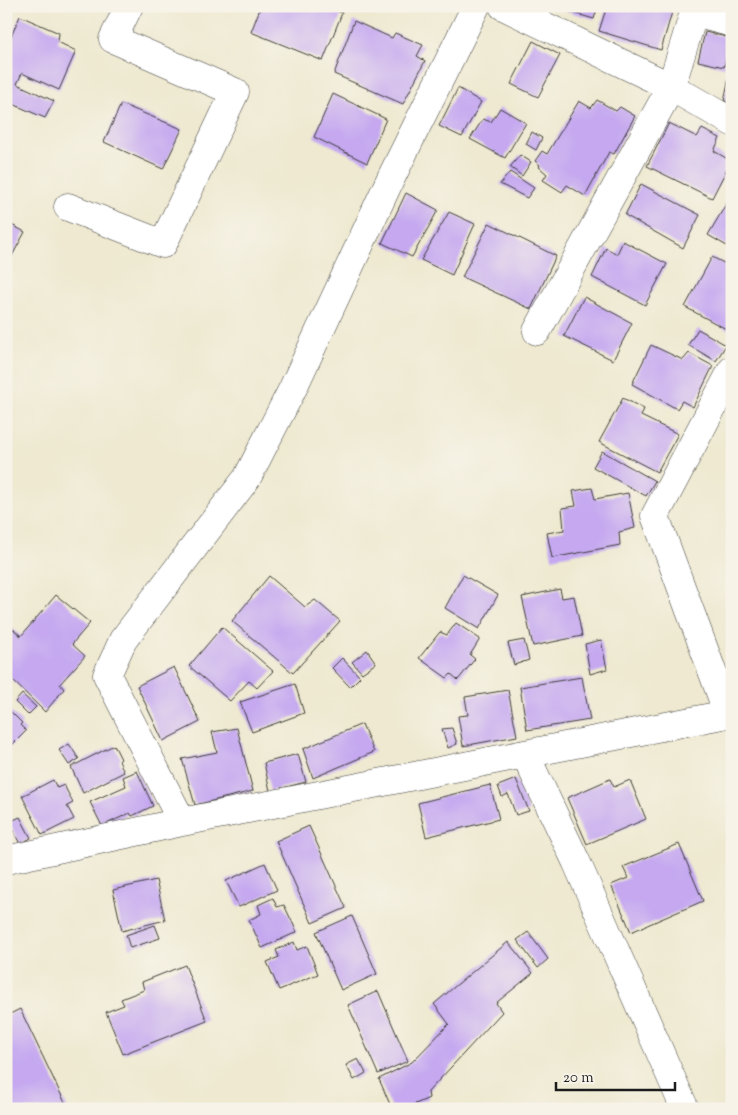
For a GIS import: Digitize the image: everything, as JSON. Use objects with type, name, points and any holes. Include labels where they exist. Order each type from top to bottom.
[{"type":"street","points":[[68,207],[164,244],[235,92],[113,39],[128,6]]},
{"type":"street","points":[[182,822],[107,675],[123,640],[247,478],[293,388],[390,180],[476,6]]},
{"type":"street","points":[[503,6],[672,87],[732,122]]},
{"type":"street","points":[[537,331],[672,87],[695,10],[732,23]]},
{"type":"street","points":[[6,860],[182,822],[730,714],[655,516],[724,402],[732,370]]},
{"type":"street","points":[[524,754],[576,861],[685,1109]]},
{"type":"building","points":[[261,6],[326,6],[342,13],[323,61],[251,32]]},
{"type":"building","points":[[549,6],[598,6],[594,19]]},
{"type":"building","points":[[607,6],[652,6],[672,12],[661,50],[599,31]]},
{"type":"building","points":[[20,16],[59,33],[58,42],[76,51],[59,90],[22,73],[17,84],[54,101],[45,118],[6,101],[6,48]]},
{"type":"building","points":[[354,21],[392,38],[395,33],[423,45],[417,56],[425,61],[403,104],[334,74]]},
{"type":"building","points":[[705,32],[731,38],[724,67],[698,61]]},
{"type":"building","points":[[533,41],[560,55],[538,97],[511,84]]},
{"type":"building","points":[[732,68],[732,102],[724,101]]},
{"type":"building","points":[[458,88],[481,102],[462,137],[439,126]]},
{"type":"building","points":[[333,94],[386,119],[367,163],[314,137]]},
{"type":"building","points":[[597,100],[616,111],[620,107],[635,116],[614,154],[609,152],[585,196],[567,185],[562,192],[543,180],[547,174],[535,161],[542,151],[547,154],[579,101],[591,108]]},
{"type":"building","points":[[121,104],[182,129],[163,169],[104,142]]},
{"type":"building","points":[[500,108],[526,123],[505,158],[470,139],[483,119],[491,122]]},
{"type":"building","points":[[669,123],[697,137],[702,129],[720,138],[714,151],[731,161],[712,198],[647,166]]},
{"type":"building","points":[[532,132],[542,138],[536,150],[526,144]]},
{"type":"building","points":[[520,155],[531,162],[522,176],[510,167]]},
{"type":"building","points":[[510,172],[534,188],[527,198],[500,184]]},
{"type":"building","points":[[641,184],[700,215],[683,248],[625,215]]},
{"type":"building","points":[[406,193],[438,210],[412,257],[382,243]]},
{"type":"building","points":[[732,194],[732,249],[708,235]]},
{"type":"building","points":[[449,212],[475,224],[452,275],[421,260]]},
{"type":"building","points":[[6,222],[25,232],[6,267]]},
{"type":"building","points":[[489,223],[556,256],[531,309],[462,277]]},
{"type":"building","points":[[623,241],[667,264],[645,305],[592,277],[606,248],[617,254]]},
{"type":"building","points":[[712,257],[732,267],[732,324],[728,330],[685,307]]},
{"type":"building","points":[[584,297],[632,323],[613,360],[564,336]]},
{"type":"building","points":[[698,329],[726,345],[716,361],[688,345]]},
{"type":"building","points":[[651,345],[683,360],[689,353],[713,366],[693,407],[682,401],[677,409],[632,384]]},
{"type":"building","points":[[623,398],[644,409],[641,416],[678,434],[657,472],[599,442]]},
{"type":"building","points":[[602,451],[655,481],[646,496],[593,467]]},
{"type":"building","points":[[592,488],[595,499],[628,493],[635,528],[619,532],[620,545],[552,558],[547,533],[564,530],[562,508],[576,506],[573,491]]},
{"type":"building","points":[[463,575],[498,595],[479,629],[445,608]]},
{"type":"building","points":[[269,576],[305,607],[315,600],[340,621],[293,673],[232,621]]},
{"type":"building","points":[[560,589],[562,598],[574,596],[582,636],[533,646],[522,597]]},
{"type":"building","points":[[56,595],[90,623],[72,644],[85,656],[60,684],[64,689],[45,712],[6,674],[6,623],[21,636]]},
{"type":"building","points":[[456,623],[480,639],[470,655],[475,659],[458,680],[451,674],[447,678],[419,658],[440,632],[447,635]]},
{"type":"building","points":[[222,627],[273,671],[257,688],[249,681],[230,701],[189,666]]},
{"type":"building","points":[[524,640],[529,660],[514,665],[508,643]]},
{"type":"building","points":[[601,640],[607,669],[590,674],[585,644]]},
{"type":"building","points":[[367,650],[376,663],[362,673],[352,662]]},
{"type":"building","points":[[342,658],[360,677],[350,687],[332,668]]},
{"type":"building","points":[[174,667],[200,722],[163,741],[137,686]]},
{"type":"building","points":[[582,677],[590,720],[527,730],[520,687]]},
{"type":"building","points":[[295,684],[304,713],[252,732],[240,702]]},
{"type":"building","points":[[508,690],[517,736],[463,746],[458,716],[468,715],[465,697]]},
{"type":"building","points":[[22,694],[36,707],[28,715],[15,702]]},
{"type":"building","points":[[6,707],[22,723],[20,725],[26,731],[6,751]]},
{"type":"building","points":[[362,724],[374,752],[313,778],[303,749]]},
{"type":"building","points":[[237,728],[253,791],[195,805],[182,759],[217,752],[212,732]]},
{"type":"building","points":[[452,728],[457,744],[448,748],[442,729]]},
{"type":"building","points":[[69,744],[79,759],[69,765],[59,750]]},
{"type":"building","points":[[114,745],[121,759],[119,761],[124,772],[83,793],[71,767]]},
{"type":"building","points":[[298,754],[306,782],[270,791],[264,763]]},
{"type":"building","points":[[137,771],[153,806],[132,816],[130,813],[102,826],[90,802],[126,786],[123,777]]},
{"type":"building","points":[[516,779],[529,811],[516,815],[508,794],[502,797],[498,786]]},
{"type":"building","points":[[610,779],[614,787],[630,780],[646,819],[587,844],[567,798]]},
{"type":"building","points":[[53,780],[57,788],[64,785],[73,803],[67,806],[74,819],[42,835],[22,796]]},
{"type":"building","points":[[490,785],[499,819],[426,837],[418,803]]},
{"type":"building","points":[[20,817],[31,838],[20,844],[9,822]]},
{"type":"building","points":[[309,826],[346,908],[312,923],[276,841]]},
{"type":"building","points":[[679,844],[703,901],[631,932],[611,885],[628,878],[623,867]]},
{"type":"building","points":[[265,863],[277,890],[239,907],[226,881]]},
{"type":"building","points":[[156,880],[165,920],[122,931],[113,890]]},
{"type":"building","points":[[273,898],[277,907],[284,905],[297,932],[262,948],[249,920],[261,914],[258,905]]},
{"type":"building","points":[[352,916],[377,974],[341,990],[316,932]]},
{"type":"building","points":[[155,925],[160,938],[130,948],[126,935]]},
{"type":"building","points":[[528,932],[548,959],[538,968],[517,940]]},
{"type":"building","points":[[294,942],[297,950],[307,946],[318,974],[279,990],[267,962],[279,957],[276,950]]},
{"type":"building","points":[[508,942],[533,973],[496,1003],[502,1012],[428,1092],[429,1098],[404,1109],[392,1109],[379,1079],[412,1062],[449,1024],[434,1004]]},
{"type":"building","points":[[185,965],[207,1021],[123,1054],[106,1012],[124,1005],[121,999],[144,990],[142,982]]},
{"type":"building","points":[[378,991],[408,1061],[378,1074],[348,1005]]},
{"type":"building","points":[[20,1009],[68,1109],[6,1109],[6,1016]]},
{"type":"building","points":[[358,1059],[366,1073],[354,1080],[346,1065]]}]
